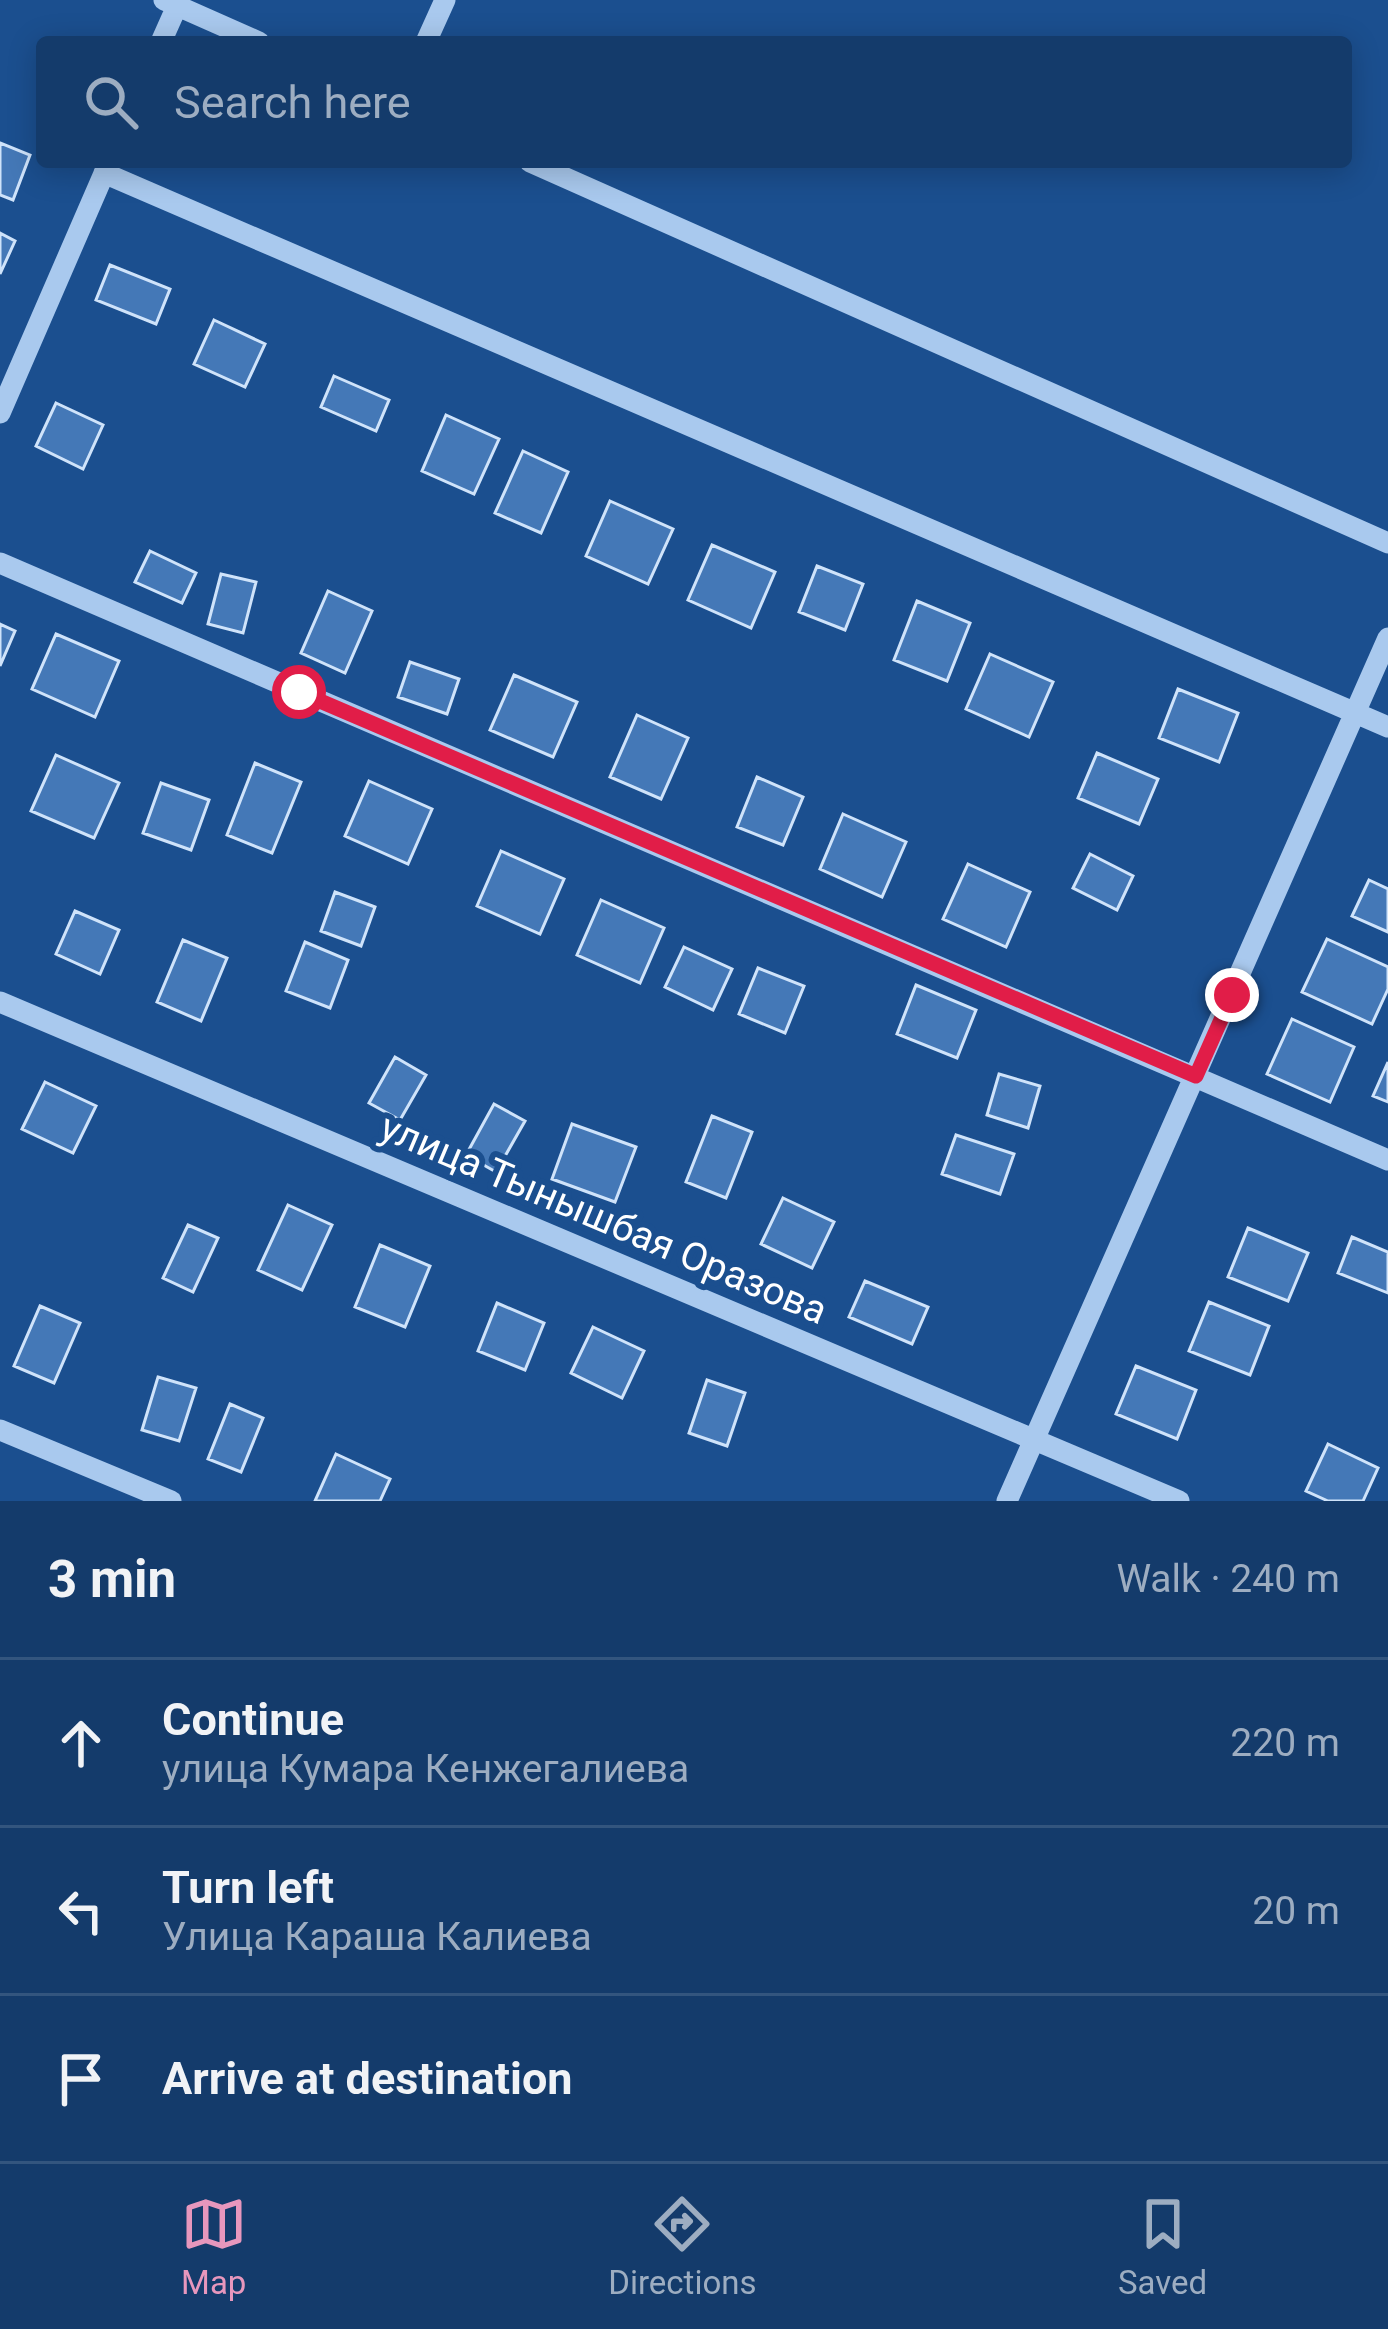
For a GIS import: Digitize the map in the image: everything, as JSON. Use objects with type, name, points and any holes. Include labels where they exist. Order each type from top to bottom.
[{"type":"street","points":[[429,36],[445,0]]},
{"type":"street","points":[[162,36],[170,3],[245,36]]},
{"type":"street","points":[[0,413],[107,168]]},
{"type":"street","points":[[109,168],[1388,727]]},
{"type":"street","points":[[544,168],[1388,542]]},
{"type":"street","points":[[0,563],[1388,1160]]},
{"type":"street","points":[[1007,1501],[1388,638]]},
{"type":"street","name":"улица Тынышбая Оразова","points":[[0,1002],[1179,1501]]},
{"type":"street","points":[[0,1430],[171,1501]]},
{"type":"building","points":[[0,143],[30,155],[13,200],[0,195]]},
{"type":"building","points":[[0,233],[15,241],[0,274]]},
{"type":"building","points":[[110,265],[170,289],[156,324],[96,300]]},
{"type":"building","points":[[214,320],[265,344],[245,387],[194,364]]},
{"type":"building","points":[[334,376],[389,400],[376,431],[321,407]]},
{"type":"building","points":[[56,403],[103,425],[83,469],[36,446]]},
{"type":"building","points":[[446,415],[499,439],[474,494],[422,471]]},
{"type":"building","points":[[523,451],[568,472],[541,533],[495,513]]},
{"type":"building","points":[[610,501],[673,529],[648,584],[586,556]]},
{"type":"building","points":[[712,545],[775,572],[751,628],[688,600]]},
{"type":"building","points":[[150,551],[196,573],[182,603],[135,582]]},
{"type":"building","points":[[817,566],[863,584],[845,630],[799,612]]},
{"type":"building","points":[[221,574],[256,582],[243,633],[208,624]]},
{"type":"building","points":[[328,591],[372,611],[345,673],[301,653]]},
{"type":"building","points":[[917,601],[970,623],[947,681],[894,660]]},
{"type":"building","points":[[0,624],[15,631],[0,666]]},
{"type":"building","points":[[56,634],[119,661],[95,717],[32,689]]},
{"type":"building","points":[[990,654],[1053,682],[1029,737],[966,709]]},
{"type":"building","points":[[410,662],[459,679],[447,714],[398,697]]},
{"type":"building","points":[[514,675],[577,702],[553,757],[490,730]]},
{"type":"building","points":[[1178,689],[1238,713],[1219,762],[1159,738]]},
{"type":"building","points":[[637,715],[688,738],[661,799],[610,777]]},
{"type":"building","points":[[1097,753],[1158,779],[1139,824],[1078,798]]},
{"type":"building","points":[[56,755],[119,783],[94,838],[31,811]]},
{"type":"building","points":[[255,763],[301,782],[272,853],[227,835]]},
{"type":"building","points":[[757,777],[803,797],[783,845],[737,827]]},
{"type":"building","points":[[369,781],[432,809],[408,864],[345,836]]},
{"type":"building","points":[[161,783],[209,800],[191,850],[143,833]]},
{"type":"building","points":[[843,814],[906,842],[882,897],[820,869]]},
{"type":"building","points":[[501,851],[564,879],[540,934],[477,906]]},
{"type":"building","points":[[1090,854],[1133,876],[1117,910],[1073,888]]},
{"type":"building","points":[[968,864],[1030,892],[1006,947],[943,919]]},
{"type":"building","points":[[1369,880],[1388,889],[1388,932],[1352,916]]},
{"type":"building","points":[[335,892],[375,907],[361,946],[321,931]]},
{"type":"building","points":[[601,900],[664,928],[640,983],[577,955]]},
{"type":"building","points":[[75,911],[119,930],[100,974],[56,954]]},
{"type":"building","points":[[1327,939],[1388,967],[1388,989],[1372,1024],[1302,992]]},
{"type":"building","points":[[183,940],[227,958],[201,1021],[157,1002]]},
{"type":"building","points":[[305,942],[348,960],[330,1008],[286,991]]},
{"type":"building","points":[[684,947],[732,969],[713,1010],[665,987]]},
{"type":"building","points":[[758,968],[804,986],[785,1033],[739,1014]]},
{"type":"building","points":[[916,985],[976,1010],[957,1058],[897,1034]]},
{"type":"building","points":[[1292,1019],[1354,1047],[1330,1102],[1267,1074]]},
{"type":"building","points":[[395,1057],[426,1075],[400,1120],[369,1103]]},
{"type":"building","points":[[1388,1062],[1388,1102],[1373,1096]]},
{"type":"building","points":[[999,1074],[1040,1086],[1028,1128],[987,1115]]},
{"type":"building","points":[[45,1082],[96,1106],[73,1153],[22,1129]]},
{"type":"building","points":[[494,1104],[525,1121],[496,1172],[466,1155]]},
{"type":"building","points":[[712,1116],[752,1132],[726,1198],[686,1182]]},
{"type":"building","points":[[572,1124],[636,1147],[615,1202],[552,1179]]},
{"type":"building","points":[[956,1135],[1014,1154],[1000,1194],[942,1174]]},
{"type":"building","points":[[783,1198],[834,1222],[812,1268],[761,1244]]},
{"type":"building","points":[[288,1205],[332,1225],[302,1290],[258,1270]]},
{"type":"building","points":[[188,1225],[218,1238],[193,1292],[163,1278]]},
{"type":"building","points":[[1248,1228],[1308,1253],[1288,1301],[1228,1277]]},
{"type":"building","points":[[1352,1237],[1388,1252],[1388,1293],[1338,1273]]},
{"type":"building","points":[[380,1245],[430,1266],[405,1327],[355,1307]]},
{"type":"building","points":[[865,1281],[928,1307],[912,1344],[849,1317]]},
{"type":"building","points":[[1209,1302],[1269,1326],[1250,1375],[1189,1351]]},
{"type":"building","points":[[497,1303],[544,1323],[525,1370],[478,1351]]},
{"type":"building","points":[[40,1306],[80,1323],[54,1383],[14,1366]]},
{"type":"building","points":[[593,1327],[644,1351],[622,1398],[571,1373]]},
{"type":"building","points":[[1136,1366],[1196,1390],[1177,1439],[1116,1414]]},
{"type":"building","points":[[158,1377],[196,1388],[179,1441],[142,1430]]},
{"type":"building","points":[[707,1380],[745,1393],[727,1446],[689,1433]]},
{"type":"building","points":[[230,1404],[263,1418],[241,1472],[208,1459]]},
{"type":"building","points":[[1328,1444],[1378,1468],[1363,1501],[1328,1501],[1306,1491]]},
{"type":"building","points":[[336,1454],[390,1479],[380,1501],[315,1501]]},
{"type":"route","points":[[299,692],[1196,1076],[1232,995]]}]
